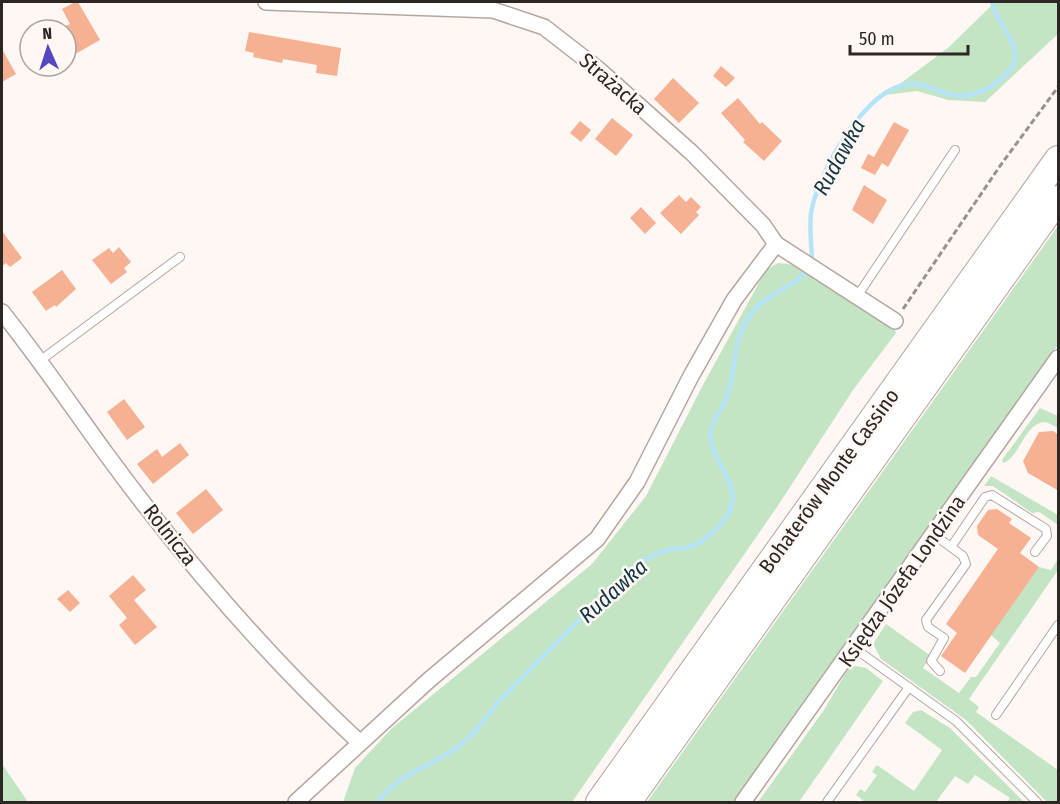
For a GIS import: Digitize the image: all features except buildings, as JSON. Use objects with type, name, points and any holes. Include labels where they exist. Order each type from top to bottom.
[{"type":"highway","name":"Bohaterów Monte Cassino","points":[[599,802],[1059,159]]},
{"type":"highway","name":"Bohaterów Monte Cassino","points":[[628,802],[1059,199]]},
{"type":"street","name":"Strażacka","points":[[266,2],[493,10],[544,27],[598,69],[692,153],[763,225],[776,244],[856,298],[895,321]]},
{"type":"street","points":[[296,802],[429,680],[597,539],[638,482],[691,376],[734,300],[776,244]]},
{"type":"street","name":"Rolnicza","points":[[2,312],[41,360],[105,452],[208,584],[296,683],[359,742]]},
{"type":"street","name":"Księdza Józefa Londzina","points":[[743,802],[1059,358]]},
{"type":"lane","points":[[856,298],[955,150]]},
{"type":"lane","points":[[41,360],[180,257]]},
{"type":"lane","points":[[951,547],[985,497],[992,495],[1046,529],[1047,536],[1035,552]]},
{"type":"lane","points":[[934,535],[963,556],[966,564],[926,620],[928,627],[944,638],[930,663],[940,671]]},
{"type":"lane","points":[[996,715],[1059,625]]},
{"type":"lane","points":[[854,648],[956,721],[1037,802]]},
{"type":"lane","points":[[827,802],[909,687]]},
{"type":"path","points":[[895,321],[1000,166],[1059,87]]},
{"type":"green space","points":[[995,2],[1058,2],[1058,34],[985,102],[948,100],[917,91],[885,95],[948,48]]},
{"type":"green space","points":[[1058,226],[1058,345],[849,645],[735,802],[647,802]]},
{"type":"green space","points":[[778,263],[796,265],[894,327],[896,333],[853,390],[777,507],[572,802],[343,802],[355,768],[391,729],[592,564],[646,496],[766,270]]},
{"type":"green space","points":[[1040,408],[1058,416],[1058,428],[1046,422],[1039,424],[1027,433],[1014,454],[1003,463],[1002,460]]},
{"type":"green space","points":[[991,476],[1058,515],[1058,525],[1039,512],[1032,513],[993,486],[984,486]]},
{"type":"green space","points":[[1058,559],[1058,570],[969,699],[979,707],[976,712],[1058,770],[1058,802],[1047,802],[966,720],[881,659],[873,644],[886,624],[931,656],[923,668],[959,693],[971,677],[976,677],[1000,643],[991,635],[1039,567],[1051,570]]},
{"type":"green space","points":[[856,666],[866,668],[883,681],[799,802],[758,802],[824,710],[848,669]]},
{"type":"green space","points":[[921,710],[950,728],[1024,802],[1007,802],[1010,798],[975,775],[968,784],[955,776],[936,802],[865,802],[856,795],[860,789],[865,792],[877,775],[872,772],[877,765],[914,791],[942,750],[905,723],[913,712]]},
{"type":"green space","points":[[2,764],[28,802],[2,802]]},
{"type":"waterway","name":"Rudawka","points":[[812,264],[810,219],[815,197],[843,139],[871,105],[886,93],[900,86],[913,84],[924,85],[953,95],[965,96],[978,93],[995,84],[1010,70],[1015,59],[1014,46],[992,2]]},
{"type":"waterway","name":"Rudawka","points":[[378,802],[396,783],[452,751],[468,738],[502,698],[628,571],[657,554],[670,549],[695,545],[720,525],[729,513],[732,491],[714,452],[711,429],[729,391],[737,345],[749,316],[765,301],[791,285],[807,271]]}]
